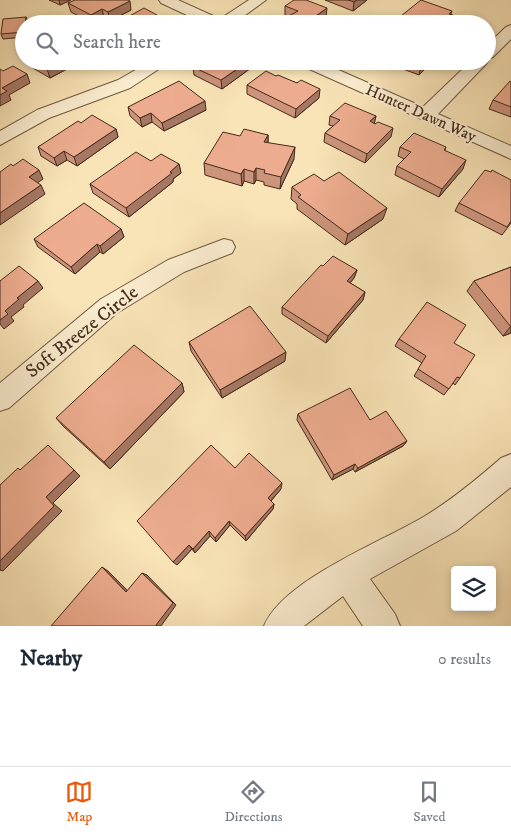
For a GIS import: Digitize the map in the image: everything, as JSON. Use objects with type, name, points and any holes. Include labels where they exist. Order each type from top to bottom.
[{"type":"street","points":[[166,0],[200,15]]},
{"type":"street","points":[[235,15],[259,0]]},
{"type":"street","points":[[496,45],[511,30]]},
{"type":"street","points":[[0,139],[43,114],[124,84],[148,70]]},
{"type":"street","name":"Hunter Dawn Way","points":[[324,70],[511,153]]},
{"type":"street","points":[[426,116],[471,70]]},
{"type":"street","name":"Soft Breeze Circle","points":[[0,399],[109,306],[176,266],[224,247]]},
{"type":"street","points":[[281,626],[310,598],[347,574],[436,526],[462,509],[511,468]]},
{"type":"street","points":[[347,574],[383,626]]},
{"type":"building","points":[[75,0],[130,1],[108,12],[102,9],[91,15],[68,3]]},
{"type":"building","points":[[294,0],[306,0],[327,8],[317,15],[291,15],[298,11],[285,6]]},
{"type":"building","points":[[421,0],[452,11],[449,14],[453,15],[402,15]]},
{"type":"building","points":[[144,8],[157,15],[131,15]]},
{"type":"building","points":[[15,18],[15,33],[1,34],[3,19]]},
{"type":"building","points":[[13,66],[15,70],[20,70],[27,74],[2,88],[7,91],[0,95],[0,69],[3,71]]},
{"type":"building","points":[[199,70],[236,70],[221,80]]},
{"type":"building","points":[[266,71],[297,83],[301,80],[320,89],[296,109],[247,85]]},
{"type":"building","points":[[179,81],[205,101],[162,123],[151,113],[140,118],[128,107]]},
{"type":"building","points":[[511,82],[511,107],[493,100]]},
{"type":"building","points":[[345,103],[376,116],[370,121],[375,124],[378,122],[393,128],[367,154],[325,133],[340,120],[330,116]]},
{"type":"building","points":[[92,115],[116,129],[74,157],[64,151],[54,158],[38,147],[78,121],[81,123]]},
{"type":"building","points":[[244,129],[268,135],[264,142],[295,147],[281,177],[264,173],[265,170],[256,168],[254,172],[244,169],[241,174],[204,163],[223,132],[240,136]]},
{"type":"building","points":[[414,133],[446,147],[444,150],[466,160],[442,189],[397,166],[411,152],[400,147]]},
{"type":"building","points":[[136,152],[151,161],[161,154],[179,164],[170,172],[172,173],[126,208],[90,184]]},
{"type":"building","points":[[23,159],[39,170],[29,177],[41,185],[0,213],[0,172],[11,164],[13,166]]},
{"type":"building","points":[[485,170],[491,172],[492,170],[511,180],[511,221],[507,227],[459,203]]},
{"type":"building","points":[[339,172],[387,208],[348,234],[298,197],[301,195],[292,187],[314,174],[324,181]]},
{"type":"building","points":[[84,203],[121,229],[100,246],[97,244],[71,267],[34,239]]},
{"type":"building","points":[[333,256],[357,270],[347,281],[365,292],[328,336],[282,307],[321,265],[323,266]]},
{"type":"building","points":[[19,266],[38,281],[17,298],[19,299],[5,311],[8,314],[0,320],[0,281]]},
{"type":"building","points":[[511,267],[511,327],[474,281]]},
{"type":"building","points":[[427,302],[466,325],[454,343],[475,355],[460,378],[457,377],[449,389],[418,369],[426,356],[399,339]]},
{"type":"building","points":[[250,306],[286,352],[220,390],[189,342]]},
{"type":"building","points":[[134,345],[182,383],[104,462],[56,418]]},
{"type":"building","points":[[350,388],[370,420],[386,411],[407,441],[358,468],[355,464],[334,475],[298,414]]},
{"type":"building","points":[[48,445],[74,470],[46,497],[54,506],[0,561],[0,485],[18,468],[20,470]]},
{"type":"building","points":[[211,445],[235,468],[249,453],[282,483],[268,498],[274,504],[245,536],[229,521],[215,538],[209,531],[193,549],[189,545],[173,562],[137,521]]},
{"type":"building","points":[[102,567],[126,592],[142,573],[173,603],[156,625],[158,626],[51,626]]}]
